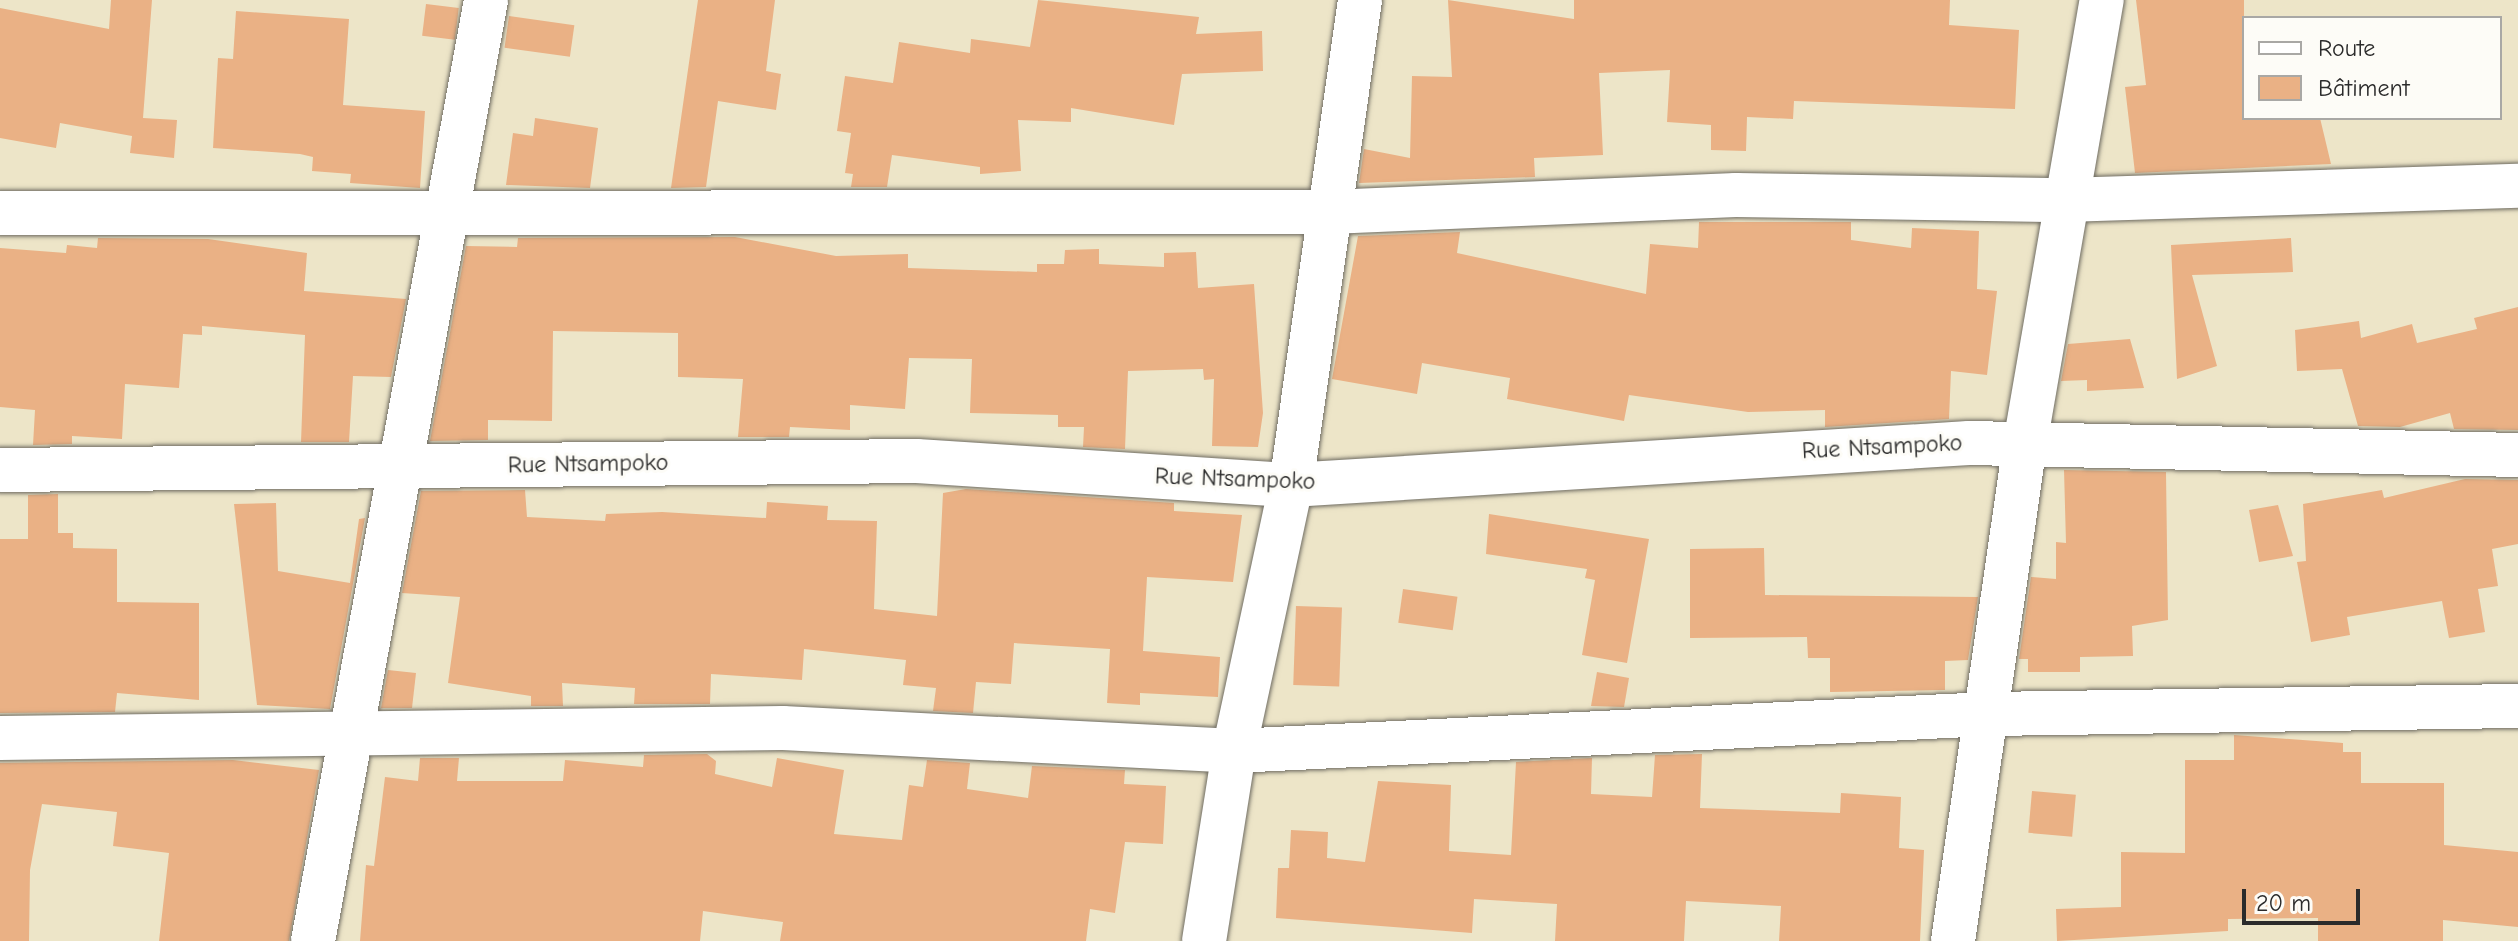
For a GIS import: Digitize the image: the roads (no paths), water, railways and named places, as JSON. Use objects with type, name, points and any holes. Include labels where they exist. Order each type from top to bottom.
[{"type":"street","points":[[313,941],[486,0]]},
{"type":"street","points":[[1204,941],[1234,751],[1291,485],[1360,0]]},
{"type":"street","points":[[1953,941],[1989,714],[2025,444],[2064,200],[2102,0]]},
{"type":"street","points":[[0,213],[1329,212],[1736,195],[2064,200],[2518,186]]},
{"type":"street","name":"Rue Ntsampoko","points":[[0,470],[917,461],[1291,485],[1680,457],[2025,444],[2518,455]]},
{"type":"street","points":[[0,738],[351,738],[783,728],[1234,751],[1989,714],[2518,706]]}]
